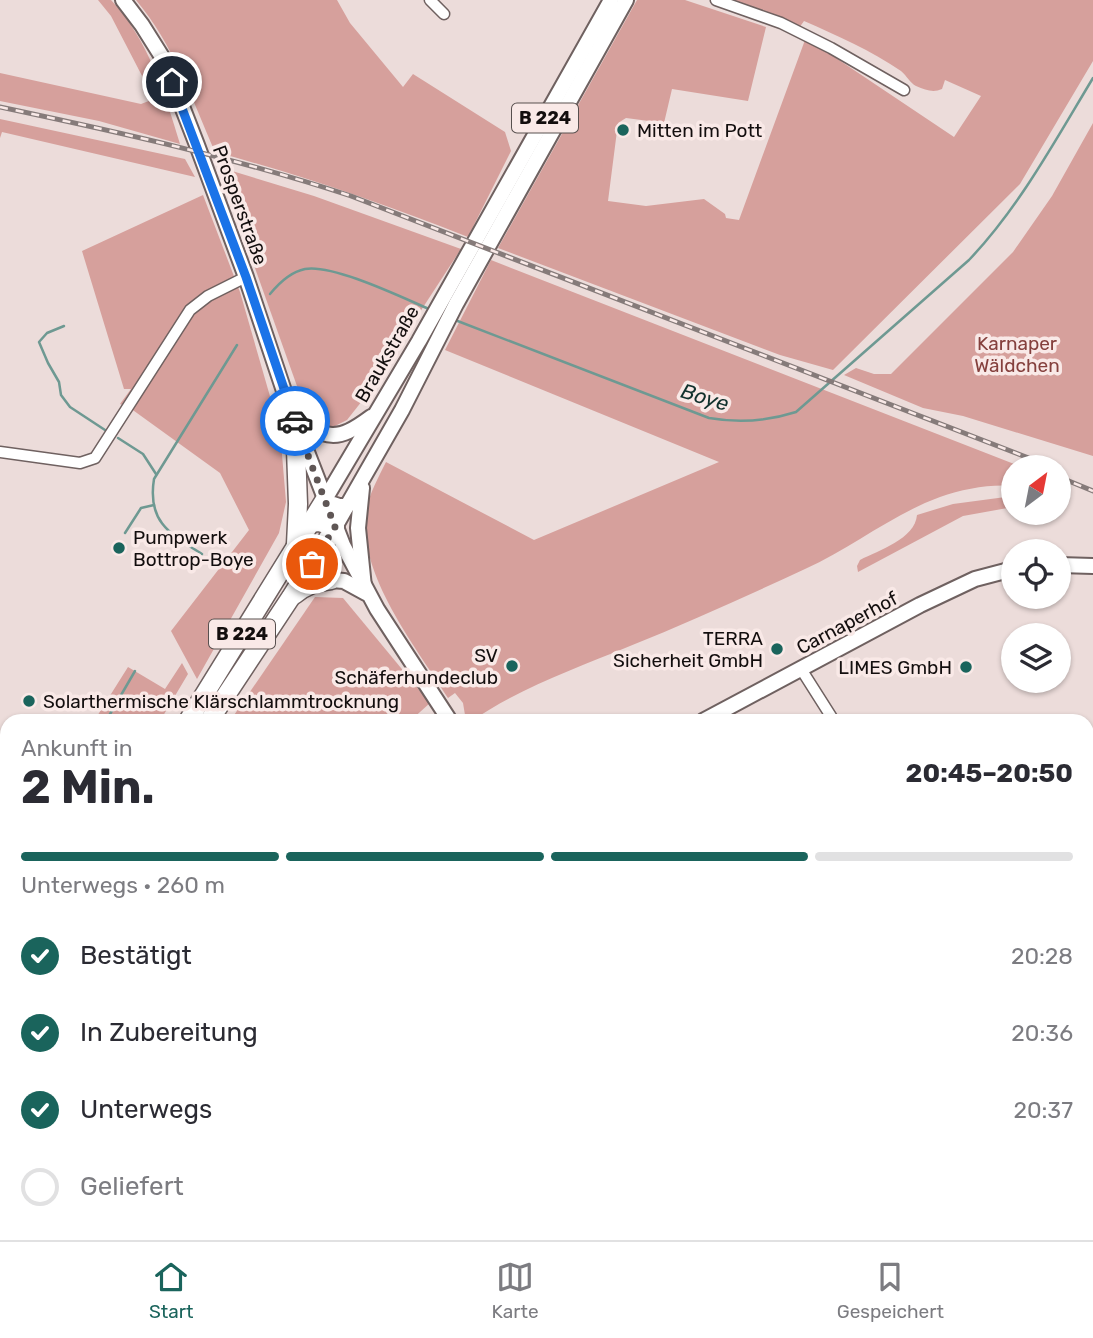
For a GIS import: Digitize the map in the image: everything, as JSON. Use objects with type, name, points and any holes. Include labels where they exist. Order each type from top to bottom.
[{"type":"highway","points":[[294,419],[298,505],[295,547]]},
{"type":"highway","name":"Braukstraße","points":[[192,714],[324,501]]},
{"type":"highway","points":[[310,523],[319,522],[335,527]]},
{"type":"highway","name":"Braukstraße","points":[[214,714],[335,527]]},
{"type":"highway","points":[[292,597],[303,588],[331,580]]},
{"type":"main road","name":"Prosperstraße","points":[[124,0],[164,60],[246,277],[294,419],[335,527],[366,590],[446,714]]},
{"type":"main road","name":"Braukstraße","points":[[335,527],[402,410],[436,326],[611,0]]},
{"type":"main road","name":"Braukstraße","points":[[449,301],[626,0]]},
{"type":"main road","name":"Braukstraße","points":[[324,501],[378,412],[436,326]]},
{"type":"main road","points":[[294,419],[316,432],[332,436],[353,431],[378,412]]},
{"type":"main road","points":[[363,479],[358,528],[359,556],[366,590]]},
{"type":"main road","points":[[324,501],[347,506]]},
{"type":"main road","points":[[1071,565],[1093,566]]},
{"type":"main road","name":"Carnaperhof","points":[[716,714],[941,595],[975,579],[1001,572]]},
{"type":"main road","points":[[331,580],[344,581],[366,590]]},
{"type":"street","points":[[430,0],[444,14]]},
{"type":"street","points":[[716,0],[781,23],[904,90]]},
{"type":"street","points":[[0,452],[80,463],[95,458],[185,317],[208,296],[246,277]]},
{"type":"street","points":[[802,669],[830,714]]},
{"type":"green space","points":[[98,0],[111,0],[135,32],[154,68],[180,144],[99,121],[0,101],[0,73],[141,104],[154,99],[111,16]]},
{"type":"green space","points":[[136,0],[337,0],[350,23],[403,87],[413,74],[505,132],[511,151],[468,237],[343,191],[215,152],[171,53]]},
{"type":"green space","points":[[637,0],[685,0],[766,27],[748,101],[672,89],[664,123],[626,118],[618,123],[608,201],[646,206],[704,199],[725,214],[726,218],[739,220],[805,40],[954,137],[981,96],[945,80],[939,90],[914,85],[890,64],[829,32],[804,21],[799,28],[729,0],[1093,0],[1093,61],[1020,184],[833,370],[780,355],[498,248]]},
{"type":"green space","points":[[0,119],[185,159],[195,177],[2,132],[0,138]]},
{"type":"green space","name":"Karnaper Wäldchen","points":[[1093,123],[1093,456],[963,416],[923,408],[844,375],[856,368],[874,374],[891,374],[1013,252],[1052,196]]},
{"type":"green space","points":[[219,167],[314,196],[461,249],[362,401],[347,420],[331,428],[308,417]]},
{"type":"green space","points":[[203,195],[240,292],[280,431],[286,502],[279,533],[197,679],[171,631],[249,530],[220,473],[130,408],[120,404],[131,389],[124,389],[82,251]]},
{"type":"green space","points":[[491,260],[1001,459],[1001,486],[967,489],[922,504],[805,569],[549,679],[482,714],[465,714],[463,703],[455,693],[448,698],[393,612],[372,565],[366,541],[365,518],[373,489],[386,462],[534,540],[719,462],[445,350]]},
{"type":"green space","points":[[1001,498],[1001,509],[963,516],[858,572],[860,560],[903,537],[910,531],[917,515],[953,504]]},
{"type":"green space","points":[[315,597],[343,598],[430,703],[418,714],[235,714]]},
{"type":"green space","points":[[182,663],[188,674],[164,714],[98,714],[128,667],[165,689]]},
{"type":"waterway","name":"Boye","points":[[455,320],[709,418],[753,420],[796,412],[969,260],[1021,195],[1093,78]]},
{"type":"waterway","name":"Boye","points":[[270,294],[290,275],[305,269],[317,269],[349,276],[429,309]]},
{"type":"waterway","points":[[64,326],[47,333],[39,342],[59,382],[61,395],[70,407],[105,430]]},
{"type":"waterway","name":"Boye","points":[[202,554],[163,525],[154,506],[154,479],[237,345]]},
{"type":"waterway","points":[[118,438],[143,454],[156,474]]},
{"type":"waterway","points":[[125,533],[141,508],[154,505]]},
{"type":"waterway","points":[[110,714],[135,671]]},
{"type":"railway","points":[[0,107],[221,158],[351,196],[1021,455]]},
{"type":"railway","points":[[1071,482],[1093,491]]},
{"type":"way so far","points":[[295,421],[335,527],[312,564]]},
{"type":"place","name":"Mitten im Pott","points":[[623,130]]},
{"type":"place","name":"Pumpwerk Bottrop-Boye","points":[[119,548]]},
{"type":"place","name":"TERRA Sicherheit GmbH","points":[[777,649]]},
{"type":"place","name":"SV Schäferhundeclub","points":[[512,666]]},
{"type":"place","name":"LIMES GmbH","points":[[966,667]]},
{"type":"place","name":"Solarthermische Klärschlammtrocknung","points":[[29,701]]},
{"type":"route","points":[[172,82],[246,277],[295,421]]}]
